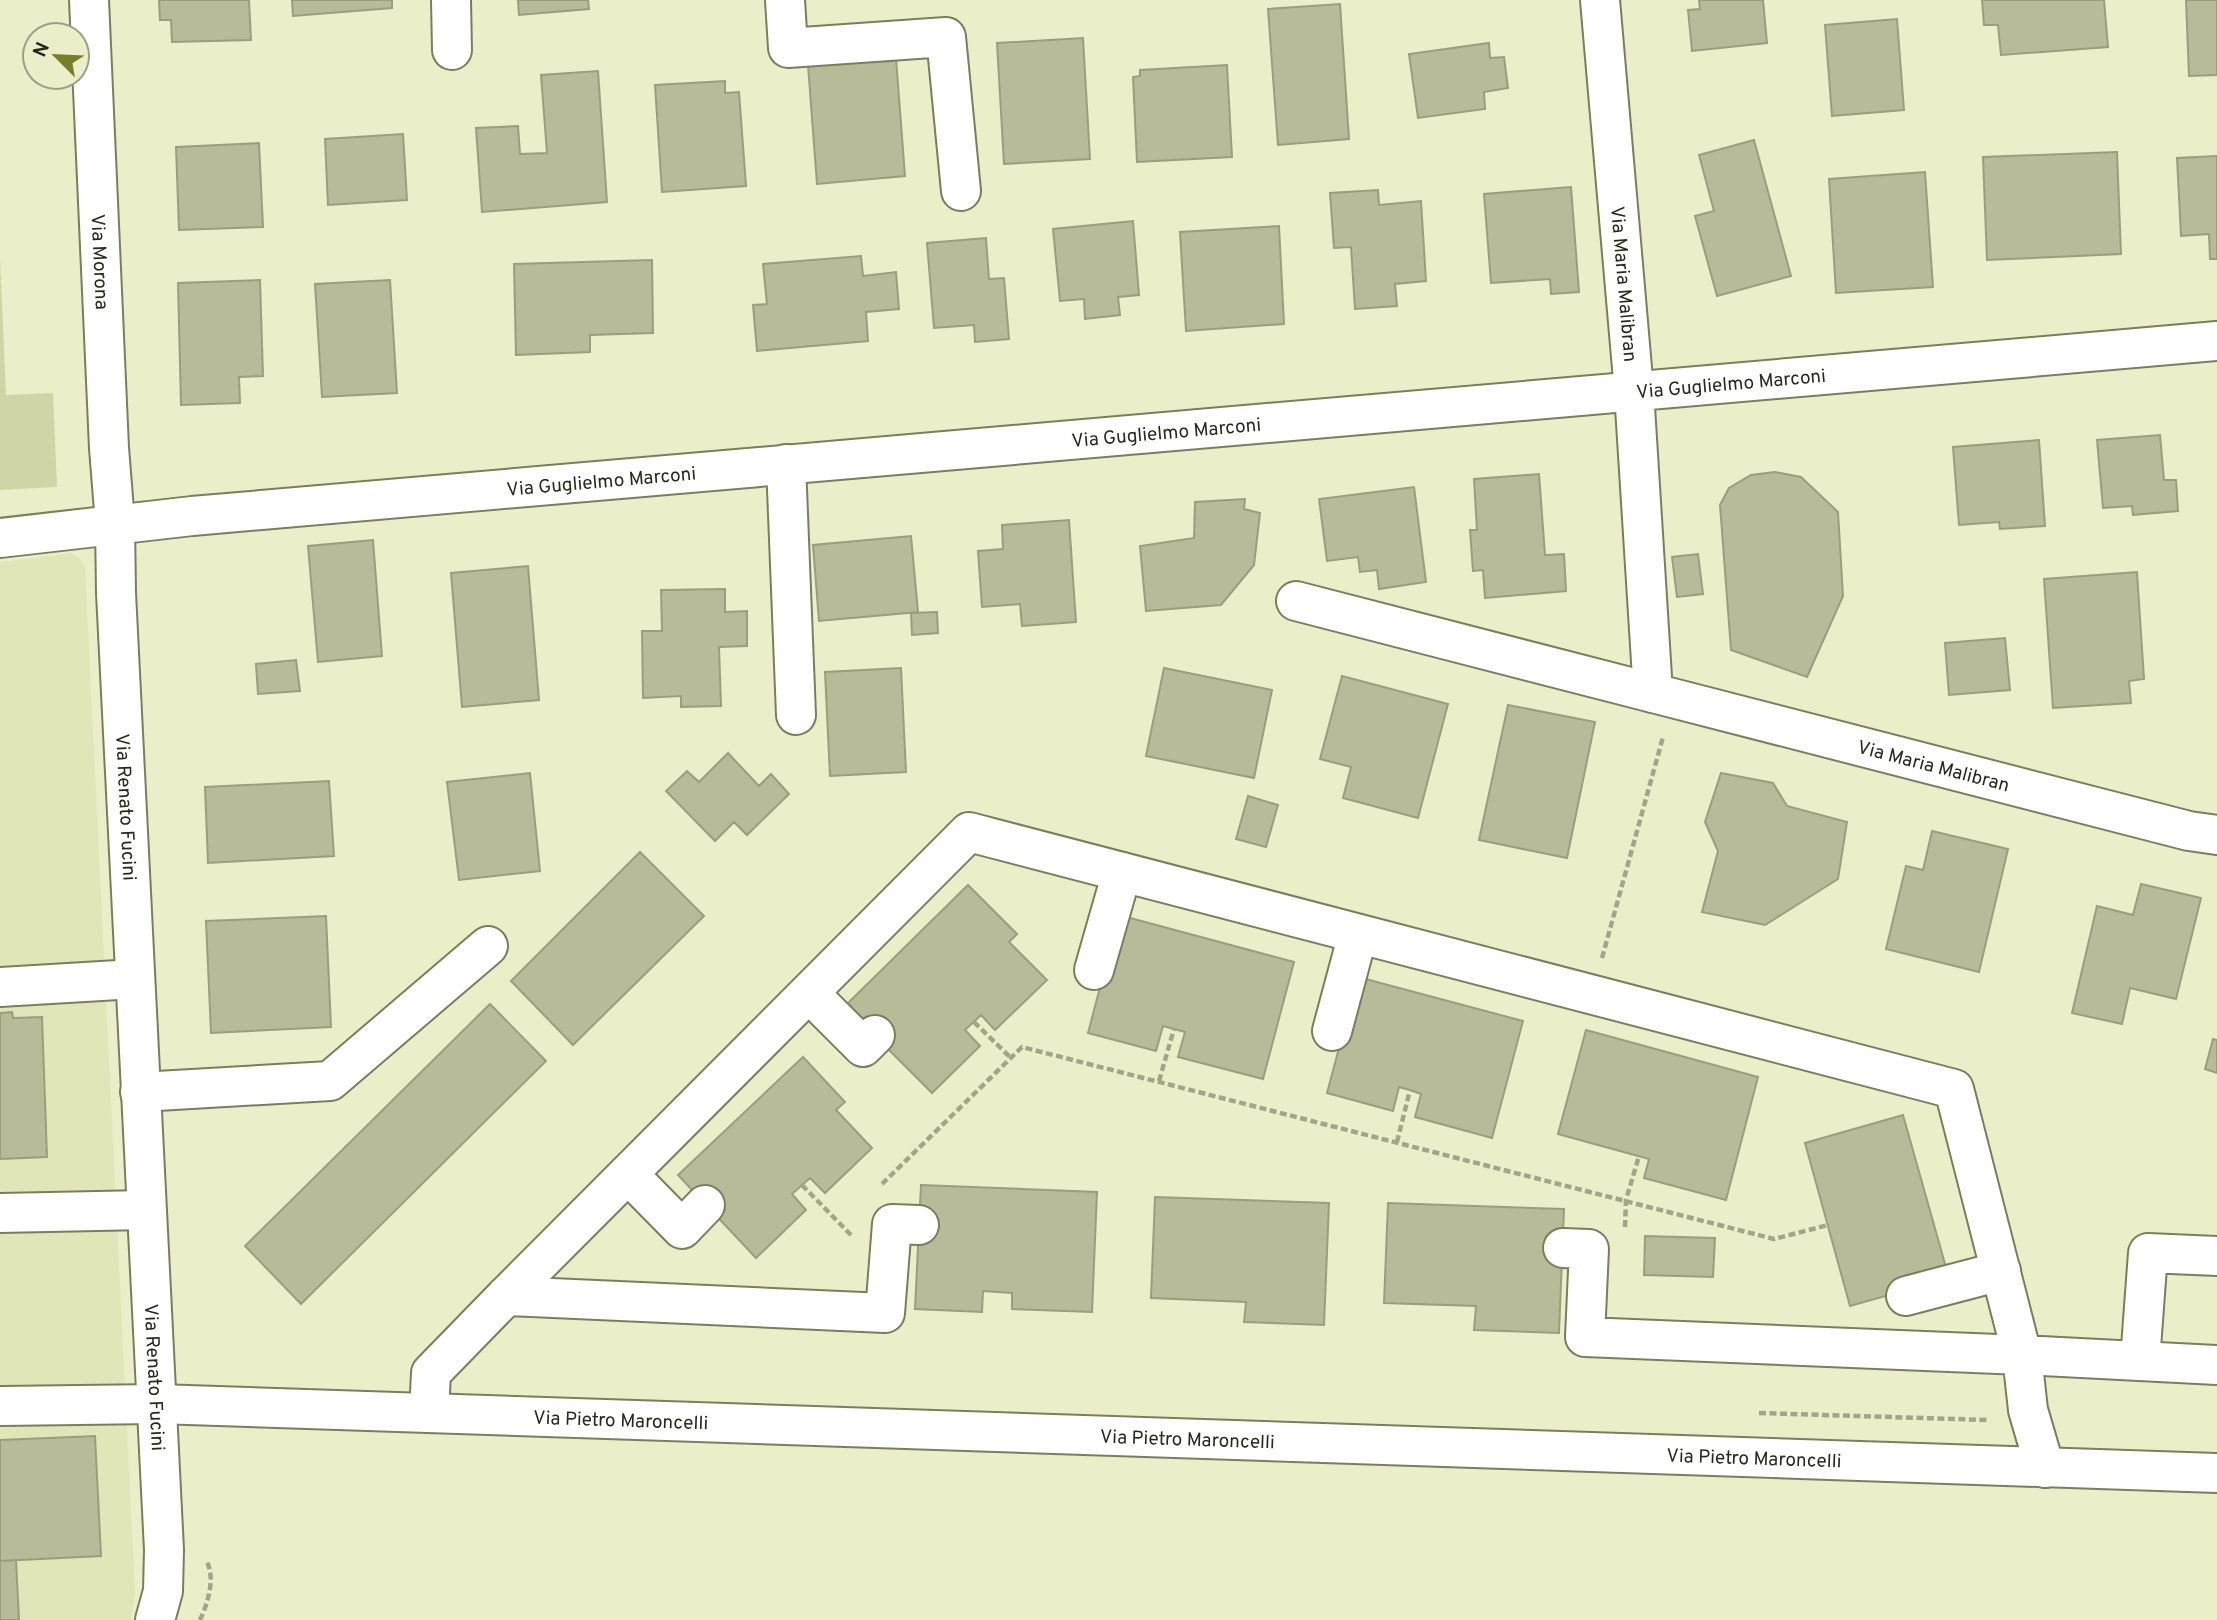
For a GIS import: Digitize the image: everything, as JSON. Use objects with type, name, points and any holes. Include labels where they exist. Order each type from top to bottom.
[{"type":"street","name":"Via Morona","points":[[89,0],[115,523]]},
{"type":"street","points":[[451,0],[452,50]]},
{"type":"street","points":[[785,0],[788,48],[946,37],[961,191]]},
{"type":"street","name":"Via Maria Malibran","points":[[1600,0],[1634,391],[1653,693]]},
{"type":"street","name":"Via Guglielmo Marconi","points":[[0,538],[115,523],[2217,341]]},
{"type":"street","points":[[786,464],[796,715]]},
{"type":"street","name":"Via Renato Fucini","points":[[115,523],[116,593],[164,1550],[163,1591],[155,1620]]},
{"type":"street","name":"Via Maria Malibran","points":[[1296,601],[2175,828],[2217,835]]},
{"type":"street","points":[[429,1413],[431,1373],[969,832],[1954,1089],[2022,1355],[2028,1410],[2045,1468]]},
{"type":"street","points":[[1094,971],[1122,872]]},
{"type":"street","points":[[1332,1031],[1359,934]]},
{"type":"street","points":[[140,1092],[330,1081],[488,946]]},
{"type":"street","points":[[0,987],[135,979]]},
{"type":"street","points":[[809,993],[863,1047],[875,1035]]},
{"type":"street","points":[[628,1174],[682,1229],[705,1205]]},
{"type":"street","points":[[0,1213],[146,1210]]},
{"type":"street","points":[[506,1296],[885,1313],[892,1224],[919,1224]]},
{"type":"street","points":[[1563,1248],[1589,1249],[1585,1337],[2217,1365]]},
{"type":"street","points":[[2140,1361],[2148,1253],[2217,1256]]},
{"type":"street","points":[[1906,1296],[2001,1271]]},
{"type":"street","name":"Via Pietro Maroncelli","points":[[0,1406],[157,1404],[2217,1473]]},
{"type":"path","points":[[974,1022],[1011,1058]]},
{"type":"path","points":[[1159,1081],[1174,1029]]},
{"type":"path","points":[[881,1185],[1022,1047],[1774,1239],[1828,1225]]},
{"type":"path","points":[[1397,1142],[1410,1090]]},
{"type":"path","points":[[1626,1200],[1639,1156]]},
{"type":"path","points":[[802,1185],[859,1243]]},
{"type":"shaded area","points":[[0,257],[6,395],[53,393],[57,487],[0,490]]},
{"type":"shaded area","points":[[71,553],[85,566],[135,1592],[131,1620],[0,1620],[0,562]]},
{"type":"building","points":[[159,0],[249,0],[251,40],[172,42],[171,20],[160,20]]},
{"type":"building","points":[[292,0],[392,0],[392,8],[293,16]]},
{"type":"building","points":[[518,0],[588,0],[589,9],[519,15]]},
{"type":"building","points":[[1699,0],[1763,0],[1767,43],[1692,51],[1688,10],[1700,9]]},
{"type":"building","points":[[1982,0],[2104,0],[2108,47],[2001,55],[1998,25],[1984,25]]},
{"type":"building","points":[[2186,0],[2217,0],[2217,75],[2189,76]]},
{"type":"building","points":[[1340,4],[1349,139],[1278,145],[1268,9]]},
{"type":"building","points":[[1897,19],[1904,110],[1832,116],[1825,25]]},
{"type":"building","points":[[1083,38],[1090,159],[1004,164],[997,43]]},
{"type":"building","points":[[1489,43],[1490,58],[1504,57],[1508,88],[1484,92],[1485,109],[1418,118],[1409,54]]},
{"type":"building","points":[[896,58],[905,176],[817,184],[808,65]]},
{"type":"building","points":[[1227,65],[1232,157],[1137,162],[1133,77],[1140,76],[1140,70]]},
{"type":"building","points":[[598,71],[607,202],[482,212],[476,128],[518,126],[520,154],[547,153],[541,75]]},
{"type":"building","points":[[725,81],[725,93],[739,92],[746,186],[662,192],[655,85]]},
{"type":"building","points":[[403,134],[407,200],[328,205],[325,139]]},
{"type":"building","points":[[1754,140],[1791,276],[1717,296],[1695,216],[1714,211],[1699,155]]},
{"type":"building","points":[[259,143],[263,227],[179,230],[176,147]]},
{"type":"building","points":[[2117,152],[2121,254],[1987,260],[1983,157]]},
{"type":"building","points":[[2217,156],[2217,259],[2210,259],[2209,234],[2181,236],[2177,158]]},
{"type":"building","points":[[1925,172],[1933,287],[1836,293],[1829,179]]},
{"type":"building","points":[[1571,187],[1579,292],[1551,294],[1550,279],[1491,283],[1484,194]]},
{"type":"building","points":[[1378,190],[1379,205],[1421,201],[1426,281],[1395,284],[1397,306],[1355,309],[1351,247],[1334,248],[1330,193]]},
{"type":"building","points":[[1133,221],[1139,295],[1118,297],[1120,315],[1085,319],[1084,299],[1060,301],[1053,229]]},
{"type":"building","points":[[1279,226],[1284,324],[1186,331],[1180,232]]},
{"type":"building","points":[[986,238],[989,279],[1004,278],[1009,339],[975,342],[974,325],[934,328],[927,243]]},
{"type":"building","points":[[861,256],[863,276],[896,272],[899,309],[866,312],[868,341],[757,351],[753,305],[767,304],[763,264]]},
{"type":"building","points":[[652,260],[653,333],[590,335],[590,352],[516,355],[514,264]]},
{"type":"building","points":[[260,280],[263,376],[239,377],[240,403],[181,405],[178,283]]},
{"type":"building","points":[[390,280],[397,393],[322,397],[315,284]]},
{"type":"building","points":[[2160,435],[2164,480],[2176,480],[2178,511],[2133,515],[2132,506],[2103,508],[2097,440]]},
{"type":"building","points":[[2039,440],[2045,526],[2000,529],[1999,522],[1959,525],[1953,447]]},
{"type":"building","points":[[1775,472],[1801,477],[1838,512],[1843,596],[1807,677],[1731,650],[1720,505],[1729,488],[1751,475]]},
{"type":"building","points":[[1539,474],[1545,555],[1564,554],[1566,591],[1485,598],[1483,570],[1473,571],[1470,530],[1477,530],[1474,479]]},
{"type":"building","points":[[1414,487],[1426,582],[1379,589],[1377,570],[1360,572],[1358,557],[1327,561],[1319,499]]},
{"type":"building","points":[[1245,499],[1244,509],[1260,513],[1254,565],[1221,605],[1146,611],[1140,546],[1194,538],[1195,502]]},
{"type":"building","points":[[1069,520],[1076,622],[1022,626],[1020,604],[982,607],[978,551],[1003,549],[1002,525]]},
{"type":"building","points":[[911,536],[918,612],[819,621],[813,545]]},
{"type":"building","points":[[373,540],[382,656],[318,662],[308,546]]},
{"type":"building","points":[[1698,554],[1703,594],[1677,597],[1672,557]]},
{"type":"building","points":[[528,566],[539,700],[462,707],[451,573]]},
{"type":"building","points":[[2137,572],[2144,679],[2129,681],[2131,703],[2053,708],[2044,579]]},
{"type":"building","points":[[725,589],[725,612],[747,611],[747,646],[719,647],[721,706],[681,707],[681,696],[643,698],[642,631],[662,631],[661,590]]},
{"type":"building","points":[[937,612],[938,633],[912,635],[911,613]]},
{"type":"building","points":[[2005,638],[2010,690],[1949,695],[1945,643]]},
{"type":"building","points":[[296,660],[300,691],[258,694],[256,664]]},
{"type":"building","points":[[901,668],[906,772],[830,776],[825,672]]},
{"type":"building","points":[[1164,668],[1272,690],[1254,778],[1146,756]]},
{"type":"building","points":[[1342,676],[1448,704],[1418,818],[1343,798],[1351,767],[1320,759]]},
{"type":"building","points":[[1508,705],[1595,722],[1567,858],[1479,840]]},
{"type":"building","points":[[728,753],[759,786],[771,774],[789,794],[747,835],[734,822],[715,841],[666,791],[687,771],[699,782]]},
{"type":"building","points":[[530,773],[540,871],[459,880],[447,782]]},
{"type":"building","points":[[1721,773],[1773,783],[1787,806],[1847,822],[1838,879],[1765,925],[1702,912],[1718,851],[1705,822]]},
{"type":"building","points":[[329,781],[334,856],[208,863],[205,787]]},
{"type":"building","points":[[1248,796],[1278,805],[1266,847],[1236,839]]},
{"type":"building","points":[[1932,831],[2008,849],[1979,972],[1886,949],[1906,866],[1923,870]]},
{"type":"building","points":[[640,852],[704,916],[573,1045],[511,981]]},
{"type":"building","points":[[2141,884],[2201,898],[2176,999],[2130,988],[2122,1024],[2072,1013],[2097,906],[2133,915]]},
{"type":"building","points":[[968,885],[1017,934],[1009,942],[1047,980],[995,1030],[981,1015],[965,1030],[980,1046],[932,1093],[845,1006]]},
{"type":"building","points":[[1119,915],[1294,962],[1263,1079],[1178,1057],[1185,1032],[1163,1026],[1156,1051],[1088,1033]]},
{"type":"building","points":[[326,916],[331,1027],[211,1033],[206,921]]},
{"type":"building","points":[[1358,977],[1523,1021],[1492,1138],[1415,1117],[1421,1094],[1399,1087],[1393,1111],[1327,1093]]},
{"type":"building","points":[[490,1004],[546,1061],[301,1304],[245,1246]]},
{"type":"building","points":[[12,1012],[13,1018],[42,1017],[47,1157],[0,1159],[0,1013]]},
{"type":"building","points":[[1586,1030],[1758,1077],[1726,1200],[1644,1178],[1649,1159],[1558,1134]]},
{"type":"building","points":[[2213,1039],[2217,1040],[2217,1073],[2205,1069]]},
{"type":"building","points":[[803,1057],[845,1102],[836,1110],[872,1148],[825,1193],[810,1178],[792,1194],[806,1210],[756,1258],[678,1175]]},
{"type":"building","points":[[1903,1115],[1949,1278],[1850,1306],[1805,1143]]},
{"type":"building","points":[[921,1185],[1097,1192],[1092,1312],[1012,1309],[1012,1293],[983,1291],[982,1312],[915,1309]]},
{"type":"building","points":[[1155,1197],[1329,1203],[1324,1325],[1244,1322],[1246,1302],[1151,1298]]},
{"type":"building","points":[[1388,1203],[1564,1209],[1559,1333],[1474,1330],[1476,1306],[1384,1303]]},
{"type":"building","points":[[1645,1236],[1715,1238],[1713,1277],[1644,1275]]},
{"type":"building","points":[[95,1436],[101,1556],[0,1561],[0,1440]]},
{"type":"building","points":[[16,1560],[19,1620],[0,1620],[0,1561]]}]
